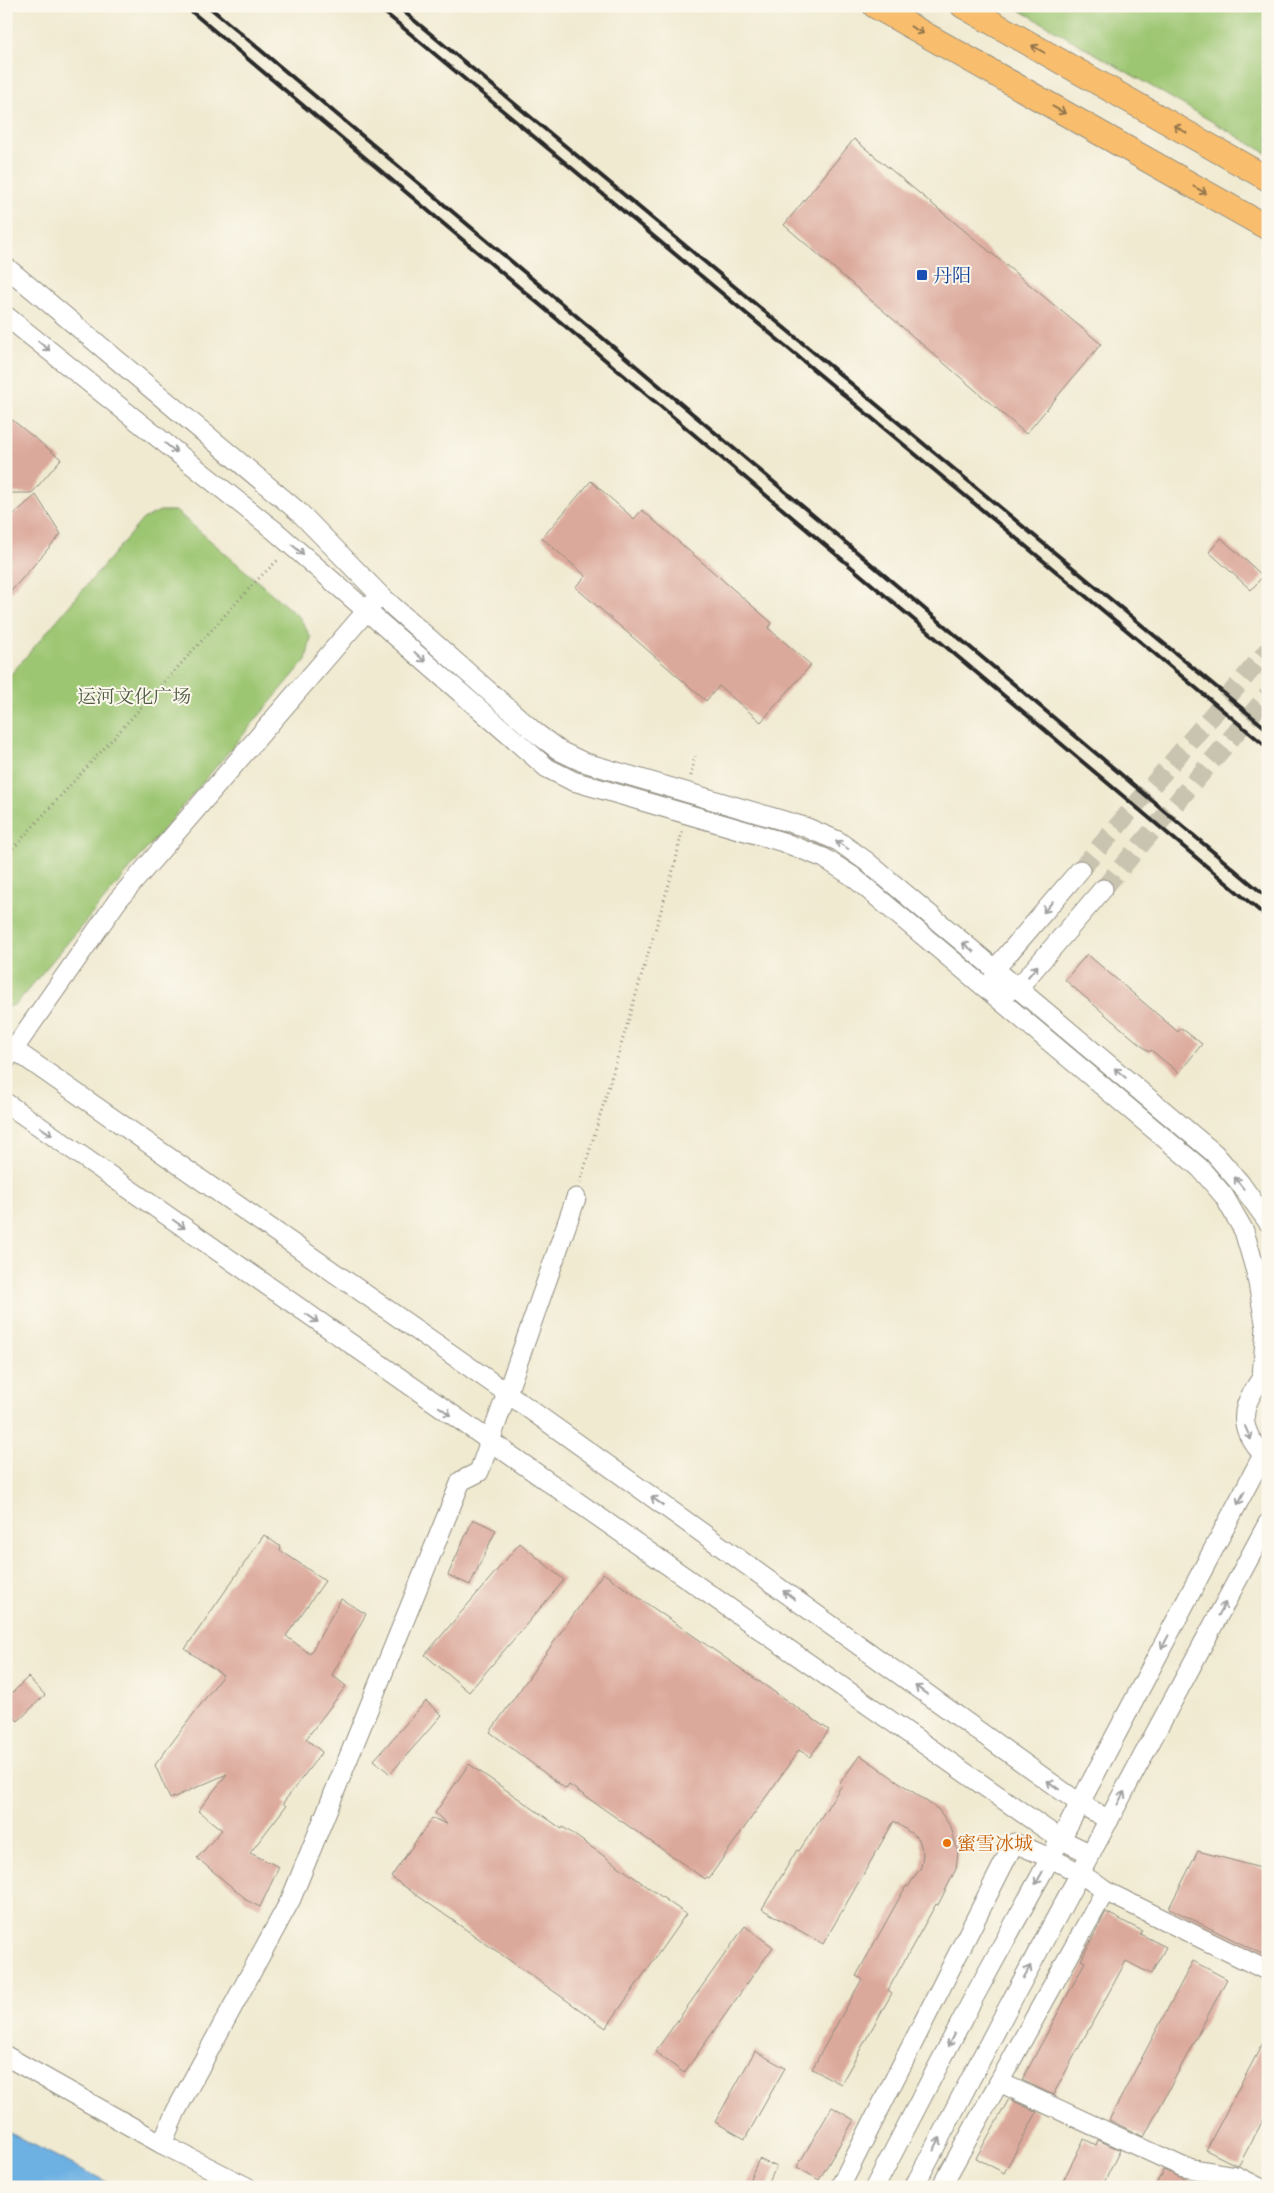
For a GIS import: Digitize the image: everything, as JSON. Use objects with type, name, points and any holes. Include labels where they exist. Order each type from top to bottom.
[{"type":"main road","points":[[875,6],[1268,228]]},
{"type":"main road","points":[[963,6],[1268,179]]},
{"type":"street","points":[[6,267],[300,513],[380,595],[536,733],[560,751],[583,762],[805,827],[838,842],[866,861],[1214,1152],[1240,1183],[1268,1222]]},
{"type":"street","points":[[6,316],[293,546],[547,768],[573,781],[784,842],[824,858],[852,876],[1200,1168],[1224,1196],[1244,1231],[1256,1272],[1266,1328],[1265,1373],[1247,1401],[1243,1422],[1254,1446],[1266,1457],[974,1997],[875,2187]]},
{"type":"street","points":[[380,595],[118,900],[8,1051],[507,1393],[1079,1803],[1109,1820]]},
{"type":"street","points":[[993,994],[995,969],[1080,870]]},
{"type":"street","points":[[993,994],[1018,988],[1103,888]]},
{"type":"street","points":[[6,1103],[1060,1839],[1091,1854]]},
{"type":"street","points":[[162,2144],[176,2111],[291,1899],[461,1481],[479,1472],[576,1198]]},
{"type":"street","points":[[914,2187],[1004,2015],[1268,1524]]},
{"type":"street","points":[[840,2187],[1014,1843],[1050,1857],[1081,1873],[1104,1891],[1268,1971]]},
{"type":"street","points":[[940,2187],[1104,1891]]},
{"type":"street","points":[[6,2056],[162,2144],[247,2187]]},
{"type":"street","points":[[998,2082],[1183,2167],[1236,2176],[1258,2187]]},
{"type":"path","points":[[6,856],[257,580],[293,546]]},
{"type":"path","points":[[688,793],[694,756]]},
{"type":"path","points":[[576,1198],[676,860],[685,813]]},
{"type":"green space","points":[[1013,6],[1268,6],[1268,154]]},
{"type":"green space","name":"运河文化广场","points":[[160,511],[176,511],[300,618],[311,638],[306,660],[16,1004],[6,1008],[6,680],[143,519]]},
{"type":"water","points":[[6,2131],[117,2187],[6,2187]]},
{"type":"building","points":[[854,139],[1101,344],[1026,434],[784,225]]},
{"type":"building","points":[[6,415],[61,459],[32,493],[6,493]]},
{"type":"building","points":[[591,481],[634,519],[642,510],[772,623],[768,628],[811,665],[761,722],[719,686],[706,701],[575,587],[586,576],[542,538]]},
{"type":"building","points":[[36,495],[61,534],[6,597],[6,521]]},
{"type":"building","points":[[1221,538],[1263,576],[1251,590],[1209,552]]},
{"type":"building","points":[[1087,954],[1178,1032],[1181,1028],[1202,1044],[1179,1073],[1151,1050],[1149,1052],[1065,980]]},
{"type":"building","points":[[473,1519],[496,1530],[470,1585],[448,1575]]},
{"type":"building","points":[[264,1535],[281,1547],[280,1550],[325,1581],[286,1636],[310,1654],[341,1599],[366,1614],[332,1675],[346,1686],[306,1739],[322,1752],[283,1803],[286,1806],[250,1853],[279,1867],[260,1907],[244,1899],[197,1858],[222,1830],[198,1811],[227,1774],[170,1799],[155,1765],[223,1675],[185,1649]]},
{"type":"building","points":[[520,1543],[564,1580],[469,1692],[425,1655]]},
{"type":"building","points":[[603,1573],[829,1730],[810,1757],[799,1750],[709,1878],[705,1879],[569,1785],[566,1789],[490,1732]]},
{"type":"building","points":[[28,1677],[45,1695],[18,1721],[6,1709],[6,1699]]},
{"type":"building","points":[[426,1701],[442,1715],[390,1774],[374,1760]]},
{"type":"building","points":[[860,1755],[939,1810],[951,1827],[958,1852],[956,1869],[938,1905],[936,1904],[888,1990],[892,1993],[841,2084],[812,2069],[862,1979],[856,1976],[906,1886],[908,1887],[921,1867],[923,1854],[919,1839],[894,1821],[823,1944],[762,1909],[797,1850],[799,1851],[842,1785],[840,1783]]},
{"type":"building","points":[[469,1764],[562,1829],[563,1827],[686,1914],[606,2028],[391,1877],[432,1818],[447,1824],[435,1813]]},
{"type":"building","points":[[1198,1851],[1268,1870],[1268,1957],[1169,1908]]},
{"type":"building","points":[[1106,1912],[1142,1931],[1140,1934],[1166,1947],[1151,1974],[1126,1961],[1053,2095],[1022,2080],[1085,1962],[1081,1960]]},
{"type":"building","points":[[745,1926],[773,1947],[684,2073],[655,2052]]},
{"type":"building","points":[[1193,1961],[1227,1979],[1144,2137],[1109,2120]]},
{"type":"building","points":[[1268,2033],[1268,2111],[1239,2165],[1234,2164],[1206,2150]]},
{"type":"building","points":[[755,2051],[785,2068],[745,2139],[715,2122]]},
{"type":"building","points":[[1009,2099],[1037,2112],[1004,2173],[976,2158]]},
{"type":"building","points":[[832,2107],[854,2120],[819,2180],[797,2167]]},
{"type":"building","points":[[1084,2139],[1096,2145],[1098,2140],[1120,2150],[1102,2187],[1060,2187]]},
{"type":"building","points":[[759,2159],[776,2167],[767,2187],[746,2187]]},
{"type":"building","points":[[1163,2170],[1183,2178],[1200,2187],[1155,2187]]},
{"type":"tunnel","points":[[1080,870],[1268,650]]},
{"type":"tunnel","points":[[1103,889],[1268,695]]},
{"type":"railway","points":[[185,6],[1268,918]]},
{"type":"railway","points":[[208,6],[1268,898]]},
{"type":"railway","points":[[377,6],[1268,748]]},
{"type":"railway","points":[[397,6],[1268,730]]},
{"type":"place","name":"丹阳","points":[[922,275]]},
{"type":"place","name":"蜜雪冰城","points":[[947,1843]]}]
